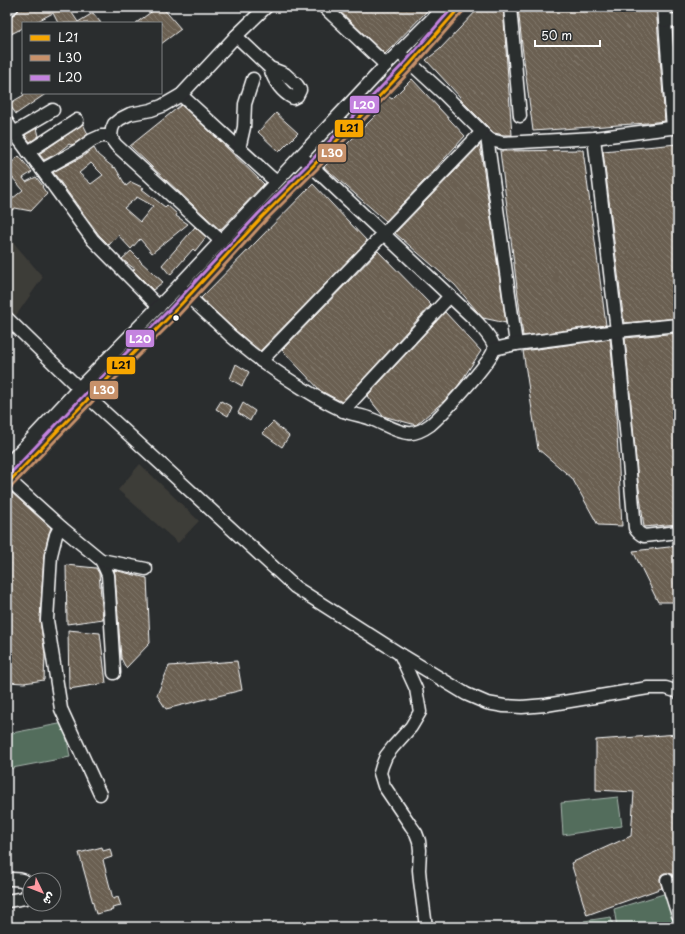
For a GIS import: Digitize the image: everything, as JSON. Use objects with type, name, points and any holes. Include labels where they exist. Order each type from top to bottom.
[{"type":"street","points":[[7,10],[12,7]]},
{"type":"street","points":[[221,242],[116,145],[110,136],[114,124],[124,116],[162,106],[181,95],[236,36],[266,7]]},
{"type":"street","points":[[324,7],[386,65]]},
{"type":"street","points":[[7,465],[79,388],[221,242],[386,65],[444,7]]},
{"type":"street","points":[[114,673],[108,575],[106,568],[101,560],[8,482],[188,297],[262,217],[312,167],[410,64],[460,7]]},
{"type":"street","points":[[510,7],[520,116]]},
{"type":"street","points":[[399,52],[491,140],[503,142],[594,138],[675,127],[672,36],[665,21],[664,7]]},
{"type":"street","points":[[665,21],[678,20]]},
{"type":"street","points":[[236,36],[270,68]]},
{"type":"street","points":[[239,149],[244,128],[245,104],[253,79]]},
{"type":"street","points":[[181,95],[276,182]]},
{"type":"street","points":[[14,133],[52,110]]},
{"type":"street","points":[[28,152],[77,120]]},
{"type":"street","points":[[7,122],[93,240],[159,307]]},
{"type":"street","points":[[261,360],[383,234],[485,135]]},
{"type":"street","points":[[485,135],[516,344]]},
{"type":"street","points":[[42,170],[78,150],[92,140],[101,136],[110,136]]},
{"type":"street","points":[[594,138],[617,331],[635,528],[640,535],[644,536],[678,532]]},
{"type":"street","points":[[179,286],[188,297],[244,348],[297,385],[343,411],[363,416],[406,433],[414,433],[430,425],[443,412],[489,360],[494,349],[491,340],[472,317],[301,156]]},
{"type":"street","points":[[343,411],[450,296]]},
{"type":"street","points":[[7,318],[89,398],[295,587],[466,694],[487,703],[522,707],[546,705],[659,687],[678,692]]},
{"type":"street","points":[[494,349],[516,344],[678,325]]},
{"type":"street","points":[[62,528],[56,535],[51,555],[47,620],[61,709],[100,794]]},
{"type":"street","points":[[101,560],[146,569]]},
{"type":"street","points":[[400,654],[416,689],[420,712],[411,727],[386,756],[380,773],[384,786],[416,833],[419,841],[419,870],[426,927]]},
{"type":"street","points":[[7,879],[25,880],[28,884],[27,897],[7,901]]},
{"type":"street","points":[[667,880],[678,915]]},
{"type":"shaded area","points":[[7,235],[43,277],[15,317],[7,310]]},
{"type":"shaded area","points":[[140,464],[199,521],[178,543],[118,490]]},
{"type":"green space","points":[[64,723],[70,757],[7,769],[7,734]]},
{"type":"green space","points":[[618,797],[622,826],[563,835],[561,803]]},
{"type":"green space","points":[[667,893],[677,927],[617,927],[614,909]]},
{"type":"green space","points":[[611,917],[613,927],[585,927],[584,921]]},
{"type":"building","points":[[19,7],[68,7],[78,22],[58,22],[53,13],[36,22],[22,22],[22,28],[7,36],[7,17],[19,10]]},
{"type":"building","points":[[158,7],[162,7],[181,29],[162,43],[162,22],[137,22]]},
{"type":"building","points":[[335,7],[431,7],[385,54]]},
{"type":"building","points":[[480,7],[503,7],[512,135],[494,133],[461,100],[460,97],[426,60],[439,50]]},
{"type":"building","points":[[518,7],[656,7],[665,121],[533,131]]},
{"type":"building","points":[[672,7],[678,7],[678,13],[672,13]]},
{"type":"building","points":[[93,13],[100,22],[78,22]]},
{"type":"building","points":[[412,79],[465,136],[386,221],[324,167],[379,112],[376,110],[389,97],[392,99]]},
{"type":"building","points":[[23,94],[46,94],[16,114],[9,104],[24,95]]},
{"type":"building","points":[[181,105],[264,184],[220,230],[130,146]]},
{"type":"building","points":[[276,113],[298,133],[279,152],[258,132]]},
{"type":"building","points":[[83,124],[88,134],[74,144],[69,144],[56,154],[44,160],[39,154]]},
{"type":"building","points":[[37,128],[39,136],[30,142],[25,135]]},
{"type":"building","points":[[677,144],[678,318],[624,323],[603,151]]},
{"type":"building","points":[[480,145],[506,323],[483,318],[455,285],[395,233]]},
{"type":"building","points":[[94,148],[98,155],[114,168],[115,167],[126,186],[131,182],[144,188],[142,189],[165,207],[167,205],[177,214],[176,216],[188,224],[152,253],[140,239],[131,249],[118,235],[109,245],[99,235],[53,172],[82,157]],"holes":[[[91,163],[103,175],[91,184],[79,173]],[[137,197],[153,206],[140,222],[124,208]]]},
{"type":"building","points":[[583,150],[606,325],[523,336],[500,151]]},
{"type":"building","points":[[19,156],[32,172],[23,178],[26,182],[36,177],[47,194],[31,211],[15,208],[12,210],[7,205],[7,203],[23,190],[12,177],[7,181],[7,167]]},
{"type":"building","points":[[313,184],[367,241],[260,351],[201,298]]},
{"type":"building","points":[[195,227],[206,237],[195,251],[193,249],[170,275],[162,265]]},
{"type":"building","points":[[131,251],[163,282],[153,290],[133,270],[135,269],[122,259]]},
{"type":"building","points":[[378,251],[431,305],[342,402],[321,391],[282,350]]},
{"type":"building","points":[[445,312],[481,351],[458,386],[444,401],[416,425],[383,416],[367,396]]},
{"type":"building","points":[[678,333],[678,524],[644,527],[638,481],[625,338]]},
{"type":"building","points":[[610,339],[614,378],[622,526],[598,525],[572,478],[538,449],[523,351]]},
{"type":"building","points":[[236,364],[249,372],[242,386],[230,379]]},
{"type":"building","points":[[221,401],[232,407],[228,416],[216,409]]},
{"type":"building","points":[[243,403],[255,411],[250,421],[238,413]]},
{"type":"building","points":[[273,422],[289,436],[282,447],[262,433]]},
{"type":"building","points":[[11,492],[51,528],[44,555],[40,620],[45,654],[44,680],[24,683],[7,682],[7,499]]},
{"type":"building","points":[[678,546],[678,602],[658,602],[633,551]]},
{"type":"building","points":[[66,565],[96,568],[99,573],[103,619],[67,624]]},
{"type":"building","points":[[114,570],[147,578],[150,643],[126,668],[121,658]]},
{"type":"building","points":[[68,630],[100,633],[106,683],[69,689]]},
{"type":"building","points":[[237,661],[242,690],[166,709],[157,695],[169,666]]},
{"type":"building","points":[[678,734],[678,882],[676,883],[672,874],[664,873],[661,875],[660,879],[662,888],[587,915],[571,863],[631,836],[634,792],[596,790],[596,740]]},
{"type":"building","points":[[102,847],[103,851],[110,849],[112,857],[103,860],[113,899],[118,897],[121,906],[112,908],[113,910],[96,914],[79,853]]},
{"type":"transit line","name":"L20","points":[[7,477],[85,394],[169,310],[258,214],[406,61],[453,7]]},
{"type":"transit line","name":"L21","points":[[7,484],[173,313],[262,217],[410,64],[460,7]]},
{"type":"transit line","name":"L30","points":[[11,487],[93,401],[177,317],[266,220],[414,67],[464,10]]}]
